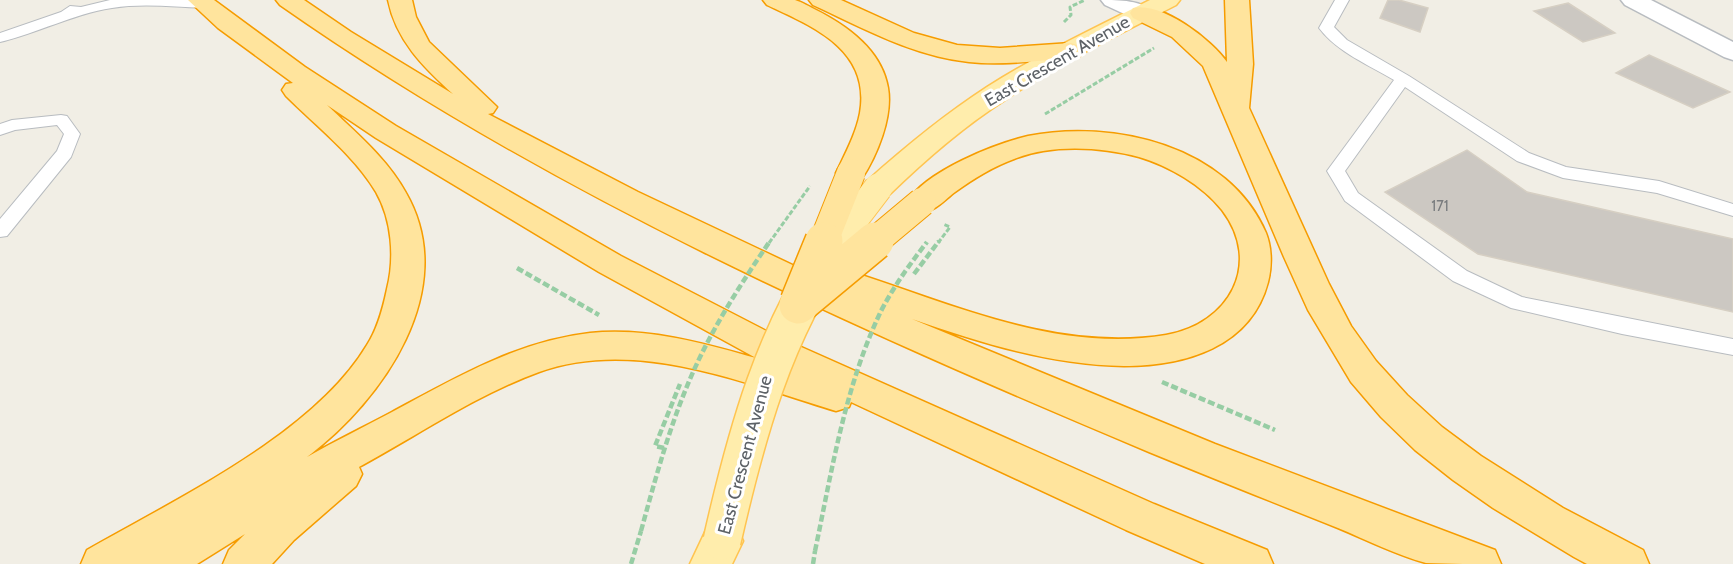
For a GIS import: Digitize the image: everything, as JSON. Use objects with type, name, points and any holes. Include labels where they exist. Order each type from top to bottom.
[{"type":"highway","points":[[288,0],[349,42],[529,149],[691,231],[826,295],[1075,405],[1212,462],[1480,564]]},
{"type":"highway","points":[[400,0],[407,26],[425,53],[529,149]]},
{"type":"highway","points":[[775,0],[842,34],[862,58],[869,71],[874,86],[874,113],[864,181]]},
{"type":"highway","points":[[821,0],[918,42],[956,53],[973,55],[1071,51]]},
{"type":"highway","points":[[1237,0],[1240,64],[1237,113]]},
{"type":"highway","points":[[211,9],[296,73],[386,132],[610,264],[760,344],[952,429],[1140,517],[1252,564]]},
{"type":"highway","points":[[102,564],[266,466],[328,419],[348,399],[380,354],[401,309],[408,264],[406,245],[396,204],[387,185],[357,151],[211,9]]},
{"type":"highway","points":[[1142,13],[1181,32],[1214,62],[1324,307],[1357,363],[1379,390],[1437,444],[1471,470],[1522,504],[1628,564]]},
{"type":"highway","points":[[691,231],[996,332],[1062,346],[1124,352],[1180,345],[1206,337],[1226,325],[1242,310],[1251,291],[1255,267],[1254,248],[1250,231],[1240,214],[1214,185],[1174,160],[1107,141],[1081,139],[1032,143],[991,158],[942,186],[932,213],[798,305]]},
{"type":"highway","points":[[160,564],[304,478],[485,378],[526,361],[567,351],[622,346],[686,353],[952,429]]},
{"type":"highway","points":[[244,564],[316,495],[399,427]]},
{"type":"main road","points":[[1142,13],[1168,0]]},
{"type":"main road","name":"East Crescent Avenue","points":[[716,556],[753,414],[768,371],[798,305],[826,257],[864,181],[908,160],[968,113],[1028,74],[1142,13]]},
{"type":"street","name":"East Crescent Avenue","points":[[1113,0],[1142,13]]},
{"type":"street","points":[[1633,0],[1733,52]]},
{"type":"lane","points":[[66,15],[89,0]]},
{"type":"lane","points":[[1342,0],[1326,28],[1342,44],[1403,79],[1523,157],[1563,171],[1659,188],[1733,210]]},
{"type":"lane","points":[[0,38],[66,15],[111,4],[144,1],[211,9]]},
{"type":"lane","points":[[1403,79],[1336,171],[1351,197],[1460,276],[1518,303],[1733,347]]},
{"type":"lane","points":[[0,130],[12,125],[61,120],[72,134],[65,153],[0,231]]},
{"type":"path","points":[[1061,24],[1071,15],[1071,8],[1086,0]]},
{"type":"path","points":[[1032,143],[1028,125],[1181,32]]},
{"type":"path","points":[[631,564],[664,448],[690,379],[744,278],[816,178]]},
{"type":"path","points":[[932,213],[950,217]]},
{"type":"path","points":[[932,213],[937,231]]},
{"type":"path","points":[[911,278],[950,227],[932,213]]},
{"type":"path","points":[[813,564],[841,430],[862,358],[886,301],[919,251],[931,238]]},
{"type":"path","points":[[1124,352],[1127,367],[1275,430]]},
{"type":"path","points":[[664,448],[655,446],[681,381]]},
{"type":"building","points":[[1388,0],[1399,0],[1428,8],[1420,32],[1380,18]]},
{"type":"building","points":[[1568,3],[1615,33],[1583,42],[1534,11]]},
{"type":"building","points":[[1649,55],[1730,92],[1693,108],[1616,73]]},
{"type":"building","points":[[1467,150],[1527,192],[1733,239],[1733,312],[1478,254],[1385,192]]}]
